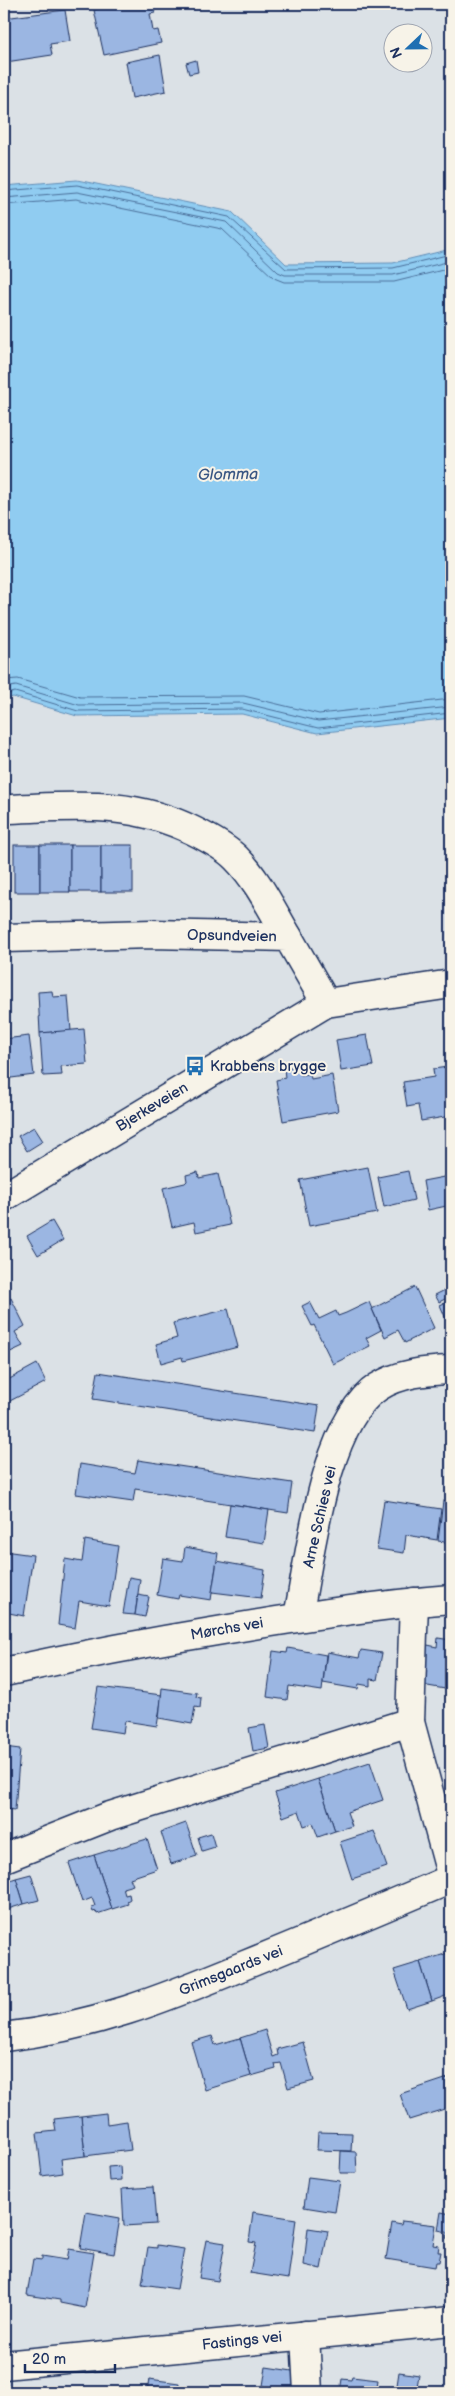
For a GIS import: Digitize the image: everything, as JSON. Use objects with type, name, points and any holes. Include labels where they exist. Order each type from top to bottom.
[{"type":"street","points":[[4,809],[108,806],[142,811],[172,820],[207,837],[235,857],[261,889],[288,938]]},
{"type":"street","name":"Opsundveien","points":[[4,938],[152,934],[288,938],[326,1003]]},
{"type":"street","points":[[326,1003],[451,984]]},
{"type":"street","name":"Bjerkeveien","points":[[4,1197],[326,1003]]},
{"type":"street","name":"Arne Schies vei","points":[[298,1617],[328,1471],[355,1410],[377,1388],[393,1379],[418,1372],[451,1370]]},
{"type":"street","name":"Mørchs vei","points":[[4,1672],[91,1652],[298,1617],[451,1599]]},
{"type":"street","points":[[414,1602],[410,1722],[451,1874]]},
{"type":"street","points":[[4,1858],[44,1844],[110,1816],[410,1722]]},
{"type":"street","name":"Grimsgaards vei","points":[[4,2037],[40,2033],[94,2021],[148,2005],[451,1879]]},
{"type":"street","name":"Fastings vei","points":[[4,2365],[451,2321]]},
{"type":"street","points":[[305,2335],[308,2392]]},
{"type":"water","name":"Glomma","points":[[77,180],[232,212],[286,264],[393,263],[451,249],[451,718],[317,733],[242,714],[77,716],[13,697],[4,700],[4,186]]},
{"type":"building","points":[[121,4],[153,4],[155,13],[150,14],[153,31],[158,30],[161,43],[104,55],[94,10]]},
{"type":"building","points":[[65,10],[70,41],[50,44],[52,55],[6,62],[4,18]]},
{"type":"building","points":[[160,55],[166,91],[132,98],[126,62]]},
{"type":"building","points":[[196,60],[198,72],[189,74],[186,63]]},
{"type":"building","points":[[14,845],[40,845],[40,892],[14,892]]},
{"type":"building","points":[[40,845],[70,845],[70,892],[40,892]]},
{"type":"building","points":[[70,845],[101,845],[101,892],[70,892]]},
{"type":"building","points":[[101,845],[133,845],[133,892],[101,892]]},
{"type":"building","points":[[52,991],[53,997],[68,996],[71,1031],[40,1033],[38,992]]},
{"type":"building","points":[[4,1019],[7,1019],[9,1035],[4,1036]]},
{"type":"building","points":[[84,1029],[87,1064],[61,1066],[62,1075],[43,1076],[40,1033]]},
{"type":"building","points":[[367,1035],[373,1066],[341,1071],[336,1040]]},
{"type":"building","points":[[29,1036],[34,1075],[4,1079],[4,1039]]},
{"type":"building","points":[[299,1066],[301,1075],[310,1074],[311,1079],[332,1075],[338,1111],[283,1121],[276,1080],[285,1078],[284,1068]]},
{"type":"building","points":[[448,1067],[451,1080],[451,1116],[421,1121],[418,1105],[407,1107],[403,1082],[434,1077],[433,1069]]},
{"type":"building","points":[[34,1127],[43,1141],[27,1151],[18,1136]]},
{"type":"building","points":[[368,1167],[377,1213],[309,1226],[300,1180]]},
{"type":"building","points":[[408,1171],[414,1200],[384,1207],[378,1177]]},
{"type":"building","points":[[198,1172],[199,1178],[218,1174],[230,1225],[196,1232],[194,1222],[172,1227],[163,1188],[185,1183],[187,1181],[186,1175]]},
{"type":"building","points":[[449,1176],[451,1205],[428,1210],[423,1181]]},
{"type":"building","points":[[52,1221],[63,1240],[38,1255],[27,1236]]},
{"type":"building","points":[[415,1287],[434,1328],[405,1343],[398,1330],[385,1337],[372,1309]]},
{"type":"building","points":[[449,1288],[451,1296],[439,1302],[435,1295]]},
{"type":"building","points":[[11,1298],[25,1326],[15,1332],[23,1346],[4,1355],[4,1302]]},
{"type":"building","points":[[451,1300],[451,1330],[440,1305]]},
{"type":"building","points":[[310,1302],[319,1319],[336,1311],[338,1316],[369,1302],[381,1330],[366,1338],[370,1346],[333,1364],[314,1325],[312,1326],[302,1306]]},
{"type":"building","points":[[228,1309],[238,1347],[183,1361],[182,1357],[161,1363],[156,1344],[177,1338],[173,1323]]},
{"type":"building","points":[[37,1364],[46,1382],[8,1402],[4,1394],[4,1382]]},
{"type":"building","points":[[98,1372],[319,1406],[315,1433],[93,1399]]},
{"type":"building","points":[[138,1460],[292,1483],[288,1513],[135,1489],[133,1502],[76,1494],[80,1464],[135,1473]]},
{"type":"building","points":[[384,1500],[441,1509],[437,1540],[406,1535],[404,1553],[377,1549]]},
{"type":"building","points":[[443,1501],[451,1503],[451,1543],[438,1541]]},
{"type":"building","points":[[230,1504],[269,1510],[264,1543],[225,1537]]},
{"type":"building","points":[[85,1540],[118,1546],[109,1606],[79,1601],[75,1628],[58,1625],[65,1559],[82,1562]]},
{"type":"building","points":[[185,1547],[218,1553],[211,1600],[179,1595],[178,1599],[157,1595],[163,1558],[183,1561]]},
{"type":"building","points":[[4,1551],[33,1555],[24,1616],[4,1612]]},
{"type":"building","points":[[217,1561],[265,1570],[261,1598],[212,1592]]},
{"type":"building","points":[[129,1577],[140,1579],[135,1615],[123,1614]]},
{"type":"building","points":[[138,1595],[149,1597],[145,1617],[135,1615]]},
{"type":"building","points":[[438,1638],[451,1640],[451,1690],[416,1684],[423,1644],[437,1647]]},
{"type":"building","points":[[288,1648],[326,1655],[322,1691],[289,1686],[287,1700],[267,1697],[273,1651],[287,1653]]},
{"type":"building","points":[[361,1650],[382,1653],[377,1680],[370,1679],[370,1686],[359,1684],[358,1689],[323,1683],[327,1652],[359,1658]]},
{"type":"building","points":[[98,1687],[162,1695],[157,1726],[125,1721],[123,1733],[91,1728]]},
{"type":"building","points":[[162,1688],[197,1693],[196,1697],[201,1698],[200,1708],[195,1707],[192,1724],[159,1718]]},
{"type":"building","points":[[265,1725],[269,1748],[253,1751],[249,1728]]},
{"type":"building","points":[[4,1747],[20,1749],[15,1810],[4,1809]]},
{"type":"building","points":[[370,1762],[383,1800],[347,1812],[352,1826],[335,1831],[318,1779]]},
{"type":"building","points":[[318,1779],[335,1831],[318,1837],[313,1823],[304,1826],[299,1811],[283,1817],[275,1793]]},
{"type":"building","points":[[186,1823],[197,1856],[171,1864],[161,1832]]},
{"type":"building","points":[[374,1831],[387,1867],[352,1879],[340,1842]]},
{"type":"building","points":[[211,1833],[215,1847],[202,1851],[198,1837]]},
{"type":"building","points":[[147,1839],[157,1869],[130,1878],[133,1885],[123,1888],[125,1895],[129,1894],[128,1904],[112,1909],[94,1855]]},
{"type":"building","points":[[94,1855],[112,1909],[97,1914],[96,1911],[93,1912],[91,1907],[95,1906],[92,1898],[82,1902],[69,1863]]},
{"type":"building","points":[[31,1874],[39,1900],[24,1904],[16,1878]]},
{"type":"building","points":[[16,1878],[24,1904],[8,1909],[4,1897],[4,1882]]},
{"type":"building","points":[[451,1952],[451,1994],[432,2001],[420,1962]]},
{"type":"building","points":[[420,1962],[432,2001],[407,2009],[394,1970]]},
{"type":"building","points":[[265,2030],[273,2057],[278,2055],[277,2049],[303,2042],[314,2081],[288,2088],[281,2063],[275,2064],[276,2069],[251,2076],[240,2038]]},
{"type":"building","points":[[212,2036],[215,2045],[240,2038],[251,2076],[205,2090],[191,2042]]},
{"type":"building","points":[[451,2077],[451,2107],[409,2120],[400,2094]]},
{"type":"building","points":[[106,2113],[107,2124],[127,2121],[131,2150],[85,2156],[81,2116]]},
{"type":"building","points":[[81,2116],[85,2156],[61,2159],[63,2173],[42,2176],[37,2133],[56,2131],[54,2119]]},
{"type":"building","points":[[318,2132],[352,2133],[351,2151],[317,2150]]},
{"type":"building","points":[[341,2151],[356,2152],[357,2173],[340,2173]]},
{"type":"building","points":[[120,2166],[121,2180],[109,2181],[108,2167]]},
{"type":"building","points":[[308,2177],[340,2181],[335,2212],[304,2207]]},
{"type":"building","points":[[153,2187],[156,2224],[124,2226],[122,2189]]},
{"type":"building","points":[[86,2212],[120,2218],[114,2254],[80,2248]]},
{"type":"building","points":[[253,2212],[296,2219],[288,2279],[250,2273],[256,2243],[249,2242]]},
{"type":"building","points":[[441,2212],[451,2214],[451,2239],[446,2238],[447,2232],[438,2230]]},
{"type":"building","points":[[402,2221],[436,2225],[433,2245],[439,2246],[438,2252],[441,2252],[439,2262],[436,2262],[435,2267],[386,2259],[392,2223],[401,2225]]},
{"type":"building","points":[[308,2228],[328,2231],[321,2269],[304,2265]]},
{"type":"building","points":[[206,2240],[225,2243],[218,2281],[199,2278]]},
{"type":"building","points":[[157,2245],[184,2249],[177,2289],[142,2284],[148,2247],[157,2248]]},
{"type":"building","points":[[69,2249],[94,2253],[85,2308],[60,2303],[60,2300],[27,2295],[33,2259],[42,2260],[42,2256],[67,2260]]},
{"type":"building","points":[[266,2367],[299,2372],[296,2392],[262,2392]]},
{"type":"building","points":[[399,2372],[419,2375],[416,2392],[396,2392]]},
{"type":"building","points":[[352,2377],[378,2380],[376,2392],[340,2392],[342,2379],[351,2380]]},
{"type":"building","points":[[149,2379],[179,2383],[178,2392],[147,2392]]},
{"type":"place","name":"Krabbens brygge","points":[[195,1066]]}]
